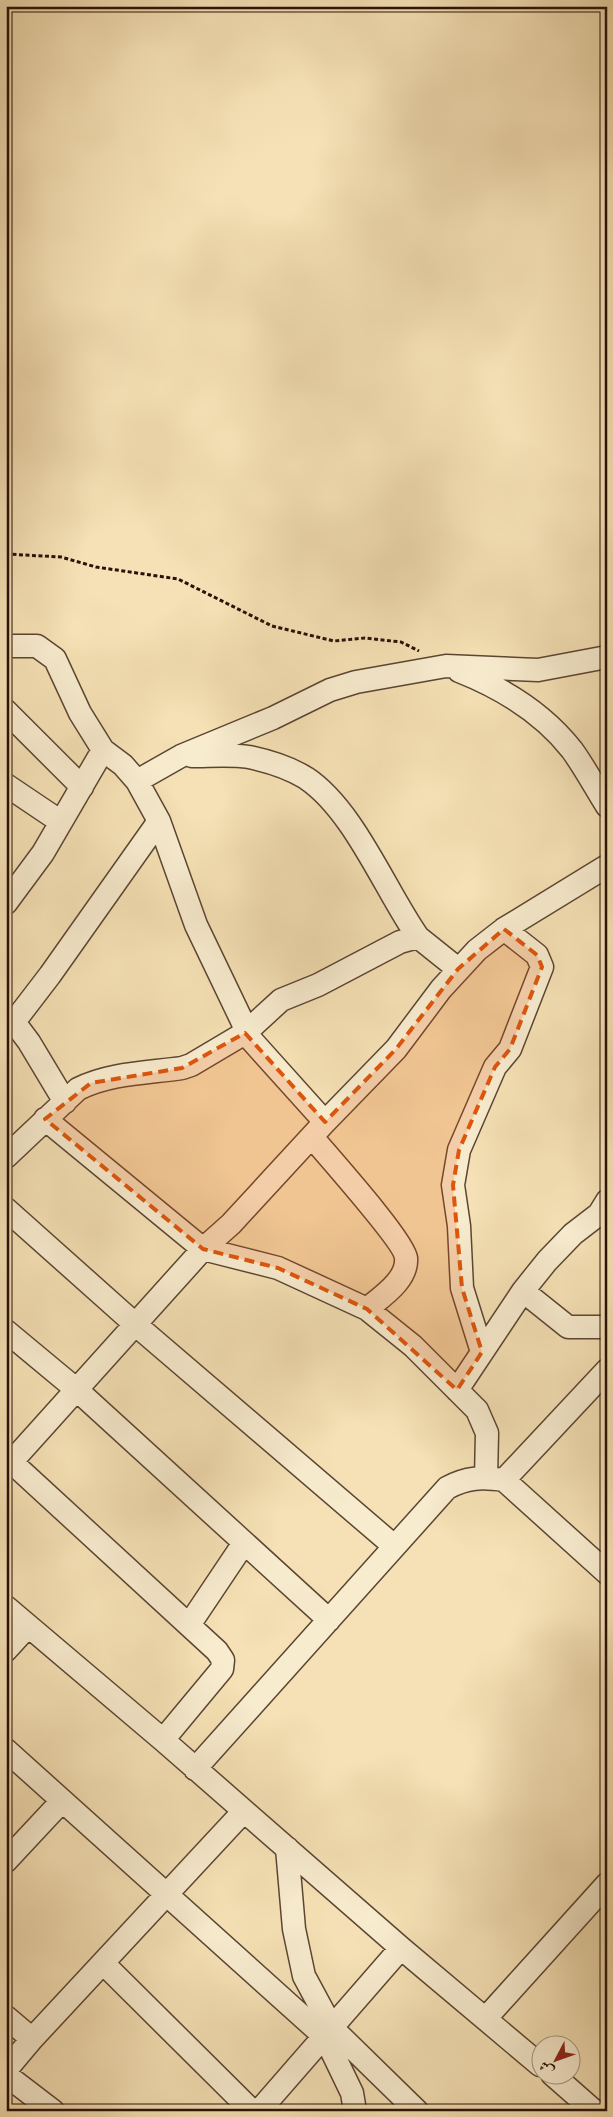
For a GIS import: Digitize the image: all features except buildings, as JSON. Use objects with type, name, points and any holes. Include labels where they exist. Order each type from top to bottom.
[{"type":"street","points":[[6,646],[37,646],[55,658],[80,712],[103,750],[123,764],[137,781],[158,821],[196,925],[243,1023],[245,1033],[318,1129],[404,1252],[406,1259],[398,1280],[367,1309]]},
{"type":"street","points":[[137,781],[181,756],[273,718],[330,690],[356,682],[446,666],[538,670],[607,657]]},
{"type":"street","points":[[446,666],[507,694],[548,724],[571,749],[591,777],[607,806]]},
{"type":"street","points":[[6,711],[82,787]]},
{"type":"street","points":[[10,894],[43,853],[103,750]]},
{"type":"street","points":[[181,756],[249,757],[282,766],[306,778],[325,795],[345,818],[418,936],[458,969]]},
{"type":"street","points":[[6,785],[61,822]]},
{"type":"street","points":[[65,1102],[29,1042],[10,1020],[50,975],[158,821]]},
{"type":"street","points":[[163,1740],[222,1669],[222,1660],[217,1651],[8,1462],[77,1390],[203,1249],[231,1224],[318,1129],[396,1049],[458,969],[477,950],[504,929],[607,866]]},
{"type":"street","points":[[482,1352],[462,1288],[453,1185],[460,1150],[495,1067],[510,1049],[542,967],[536,956],[504,929]]},
{"type":"street","points":[[6,1157],[78,1089],[109,1078],[182,1068],[245,1033],[281,1000],[318,985],[400,942],[418,936]]},
{"type":"street","points":[[45,1119],[203,1249],[278,1268],[367,1309],[413,1346],[477,1410],[487,1433],[495,1479]]},
{"type":"street","points":[[6,1209],[136,1325],[394,1546]]},
{"type":"street","points":[[457,1390],[523,1291],[547,1261],[567,1241],[604,1212]]},
{"type":"street","points":[[523,1291],[568,1327],[607,1328]]},
{"type":"street","points":[[6,1331],[77,1390],[328,1620]]},
{"type":"street","points":[[495,1479],[607,1370]]},
{"type":"street","points":[[195,1769],[447,1488],[461,1480],[495,1479],[603,1562]]},
{"type":"street","points":[[189,1625],[244,1543]]},
{"type":"street","points":[[6,1607],[163,1740],[401,1948],[530,2056]]},
{"type":"street","points":[[6,1650],[28,1626]]},
{"type":"street","points":[[6,1750],[167,1894],[329,2032],[417,2111]]},
{"type":"street","points":[[6,1861],[62,1801]]},
{"type":"street","points":[[6,2070],[32,2039],[244,1810]]},
{"type":"street","points":[[287,1848],[298,1950],[304,1976],[329,2032],[352,2093],[355,2111]]},
{"type":"street","points":[[486,2018],[604,1891]]},
{"type":"street","points":[[259,2111],[401,1948]]},
{"type":"street","points":[[103,1963],[252,2111]]},
{"type":"street","points":[[6,2017],[32,2039]]},
{"type":"street","points":[[6,2075],[53,2111]]},
{"type":"street","points":[[564,2084],[595,2111],[607,2100]]},
{"type":"path","points":[[6,554],[61,557],[96,567],[178,579],[272,626],[334,641],[365,638],[401,642],[446,666]]},
{"type":"highlighted area","points":[[504,929],[537,955],[542,967],[510,1049],[495,1067],[459,1150],[453,1185],[462,1288],[482,1352],[457,1390],[367,1309],[278,1268],[203,1249],[45,1119],[91,1083],[182,1068],[245,1033],[325,1122],[396,1049],[458,969]]}]
